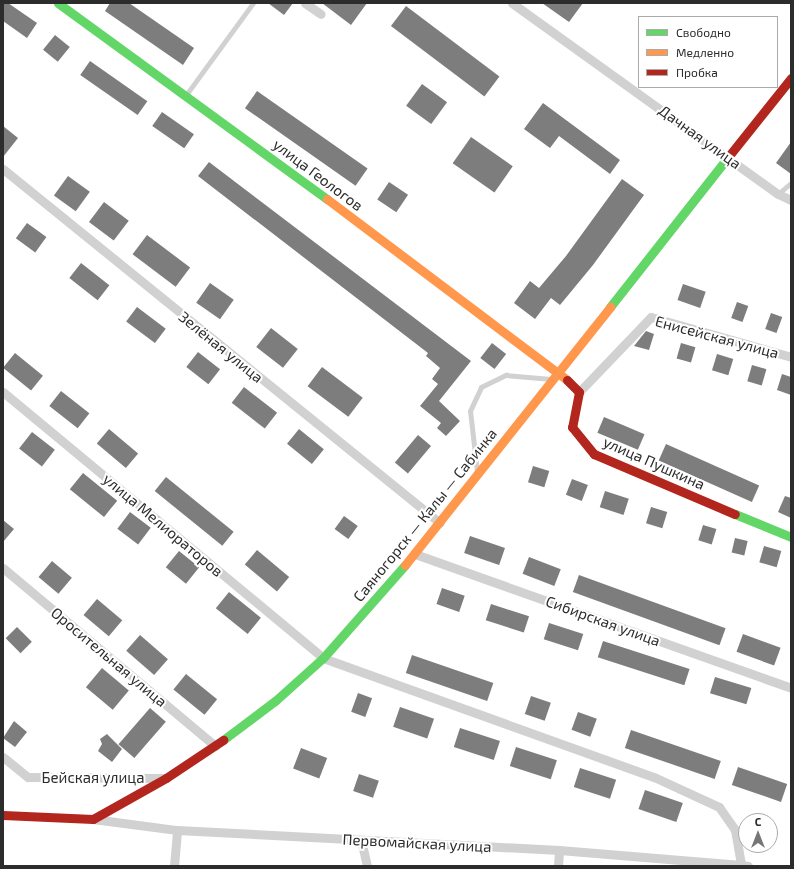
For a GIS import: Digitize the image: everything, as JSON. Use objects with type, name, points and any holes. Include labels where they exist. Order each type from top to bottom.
[{"type":"street","name":"улица Геологов","points":[[58,3],[186,95],[556,375]]},
{"type":"street","points":[[305,3],[322,14]]},
{"type":"street","name":"Дачная улица","points":[[512,3],[778,194],[791,200]]},
{"type":"street","name":"Саяногорск — Калы — Сабинка","points":[[93,819],[166,778],[215,746],[275,701],[323,658],[415,554],[791,78]]},
{"type":"street","name":"Зелёная улица","points":[[3,169],[440,523]]},
{"type":"street","name":"Енисейская улица","points":[[579,392],[651,317],[791,357]]},
{"type":"street","points":[[556,375],[579,392]]},
{"type":"street","name":"улица Мелиораторов","points":[[3,392],[323,658]]},
{"type":"street","name":"улица Пушкина","points":[[579,392],[572,426],[594,454],[791,537]]},
{"type":"street","name":"Сибирская улица","points":[[415,554],[791,688]]},
{"type":"street","name":"Оросительная улица","points":[[3,568],[215,746]]},
{"type":"street","points":[[323,658],[654,777],[719,807],[735,830],[741,866]]},
{"type":"street","name":"Бейская улица","points":[[3,757],[28,777],[166,778]]},
{"type":"street","points":[[3,815],[93,819]]},
{"type":"street","name":"Первомайская улица","points":[[93,819],[177,830],[558,850],[748,866]]},
{"type":"street","points":[[174,866],[177,830]]},
{"type":"street","points":[[362,840],[367,866]]},
{"type":"street","points":[[558,850],[558,866]]},
{"type":"lane","points":[[186,95],[253,3]]},
{"type":"lane","points":[[778,194],[791,183]]},
{"type":"lane","points":[[478,475],[470,411],[481,387],[506,376],[556,375]]},
{"type":"building","points":[[3,3],[8,3],[37,23],[27,38],[3,21]]},
{"type":"building","points":[[110,3],[129,3],[194,48],[183,65],[105,11]]},
{"type":"building","points":[[268,3],[293,3],[284,15]]},
{"type":"building","points":[[322,3],[367,3],[351,25]]},
{"type":"building","points":[[542,3],[583,3],[569,22]]},
{"type":"building","points":[[406,6],[499,76],[484,96],[391,26]]},
{"type":"building","points":[[55,35],[70,47],[58,62],[43,50]]},
{"type":"building","points":[[90,61],[147,101],[138,115],[80,75]]},
{"type":"building","points":[[422,84],[447,102],[431,124],[406,106]]},
{"type":"building","points":[[257,91],[368,168],[356,186],[245,108]]},
{"type":"building","points":[[543,103],[620,160],[610,174],[559,136],[550,148],[524,129]]},
{"type":"building","points":[[162,112],[194,134],[184,148],[152,126]]},
{"type":"building","points":[[3,126],[18,138],[3,157]]},
{"type":"building","points":[[471,137],[513,166],[494,192],[453,163]]},
{"type":"building","points":[[791,142],[791,174],[776,163]]},
{"type":"building","points":[[209,162],[471,361],[439,401],[460,421],[446,436],[437,428],[441,423],[420,406],[438,384],[432,379],[440,368],[426,356],[428,353],[198,176]]},
{"type":"building","points":[[68,176],[90,192],[76,211],[54,195]]},
{"type":"building","points":[[622,179],[644,195],[593,265],[560,305],[551,298],[535,319],[514,303],[530,281],[539,288],[566,256]]},
{"type":"building","points":[[389,182],[408,195],[396,212],[377,199]]},
{"type":"building","points":[[104,202],[129,221],[114,241],[89,222]]},
{"type":"building","points":[[27,223],[46,237],[35,252],[16,238]]},
{"type":"building","points":[[147,235],[190,267],[176,287],[133,254]]},
{"type":"building","points":[[81,263],[109,285],[98,300],[69,278]]},
{"type":"building","points":[[210,283],[234,300],[220,319],[196,303]]},
{"type":"building","points":[[683,284],[706,292],[700,308],[677,300]]},
{"type":"building","points":[[737,302],[748,306],[742,322],[731,318]]},
{"type":"building","points":[[137,307],[166,329],[155,343],[126,321]]},
{"type":"building","points":[[771,313],[782,317],[776,333],[765,329]]},
{"type":"building","points":[[271,328],[298,349],[283,368],[256,347]]},
{"type":"building","points":[[646,331],[654,334],[649,350],[634,346]]},
{"type":"building","points":[[492,343],[506,354],[494,369],[480,358]]},
{"type":"building","points":[[681,343],[695,347],[691,363],[677,358]]},
{"type":"building","points":[[198,352],[220,369],[208,384],[186,367]]},
{"type":"building","points":[[15,353],[43,376],[31,390],[3,368]]},
{"type":"building","points":[[717,354],[733,359],[728,375],[712,370]]},
{"type":"building","points":[[752,365],[766,369],[762,385],[747,381]]},
{"type":"building","points":[[322,367],[363,398],[348,417],[308,386]]},
{"type":"building","points":[[782,374],[791,377],[791,395],[777,390]]},
{"type":"building","points":[[244,387],[277,413],[265,429],[232,403]]},
{"type":"building","points":[[61,391],[89,413],[78,428],[49,406]]},
{"type":"building","points":[[604,417],[645,434],[638,450],[597,433]]},
{"type":"building","points":[[109,429],[138,453],[126,468],[97,444]]},
{"type":"building","points":[[299,429],[324,449],[312,464],[287,444]]},
{"type":"building","points":[[32,432],[55,450],[42,466],[19,449]]},
{"type":"building","points":[[418,435],[431,446],[408,474],[395,463]]},
{"type":"building","points":[[666,444],[759,485],[752,502],[659,460]]},
{"type":"building","points":[[533,466],[549,471],[544,487],[528,482]]},
{"type":"building","points":[[83,473],[117,501],[104,517],[70,489]]},
{"type":"building","points":[[166,477],[234,532],[222,546],[155,491]]},
{"type":"building","points":[[572,479],[588,485],[582,501],[566,495]]},
{"type":"building","points":[[605,491],[629,499],[624,515],[600,507]]},
{"type":"building","points":[[785,496],[791,498],[791,518],[778,512]]},
{"type":"building","points":[[651,507],[667,512],[662,528],[646,523]]},
{"type":"building","points":[[130,512],[151,528],[138,544],[117,529]]},
{"type":"building","points":[[344,516],[358,526],[348,539],[335,529]]},
{"type":"building","points":[[3,520],[14,529],[3,542]]},
{"type":"building","points":[[703,525],[716,529],[712,544],[698,540]]},
{"type":"building","points":[[470,536],[505,548],[499,565],[464,553]]},
{"type":"building","points":[[735,538],[748,541],[744,556],[732,553]]},
{"type":"building","points":[[764,546],[781,551],[777,567],[759,562]]},
{"type":"building","points":[[257,550],[289,577],[277,592],[245,565]]},
{"type":"building","points":[[179,551],[199,567],[186,584],[166,567]]},
{"type":"building","points":[[529,557],[561,569],[554,586],[523,574]]},
{"type":"building","points":[[52,561],[72,578],[58,594],[39,577]]},
{"type":"building","points":[[579,575],[726,628],[719,645],[573,592]]},
{"type":"building","points":[[442,588],[465,596],[459,612],[436,604]]},
{"type":"building","points":[[229,592],[261,618],[248,634],[216,608]]},
{"type":"building","points":[[97,599],[122,620],[109,636],[84,615]]},
{"type":"building","points":[[491,604],[529,616],[524,633],[486,620]]},
{"type":"building","points":[[549,623],[583,634],[578,650],[544,639]]},
{"type":"building","points":[[17,627],[32,642],[21,653],[6,638]]},
{"type":"building","points":[[743,634],[781,648],[774,666],[737,652]]},
{"type":"building","points":[[140,635],[168,659],[154,675],[126,651]]},
{"type":"building","points":[[603,641],[690,669],[684,685],[598,657]]},
{"type":"building","points":[[412,655],[493,683],[487,701],[406,673]]},
{"type":"building","points":[[102,668],[129,690],[113,710],[86,687]]},
{"type":"building","points":[[186,674],[217,699],[204,715],[173,690]]},
{"type":"building","points":[[715,677],[751,688],[746,704],[710,693]]},
{"type":"building","points":[[358,693],[372,698],[365,717],[351,712]]},
{"type":"building","points":[[531,696],[551,703],[545,721],[525,714]]},
{"type":"building","points":[[400,707],[434,719],[427,739],[393,727]]},
{"type":"building","points":[[150,708],[166,722],[134,758],[119,744]]},
{"type":"building","points":[[578,712],[597,719],[590,737],[572,730]]},
{"type":"building","points":[[14,721],[27,732],[15,747],[3,738]]},
{"type":"building","points":[[460,728],[500,741],[494,760],[454,747]]},
{"type":"building","points":[[631,730],[721,761],[715,779],[625,748]]},
{"type":"building","points":[[107,734],[122,749],[112,762],[98,751],[102,744],[100,739]]},
{"type":"building","points":[[516,747],[557,760],[551,779],[510,766]]},
{"type":"building","points":[[301,748],[327,758],[319,779],[293,769]]},
{"type":"building","points":[[738,767],[787,784],[781,802],[732,785]]},
{"type":"building","points":[[580,768],[616,780],[610,799],[574,787]]},
{"type":"building","points":[[359,774],[379,781],[373,798],[353,791]]},
{"type":"building","points":[[645,790],[683,803],[676,822],[638,809]]},
{"type":"traffic: fast","points":[[58,3],[327,199]]},
{"type":"traffic: fast","points":[[610,307],[728,157]]},
{"type":"traffic: fast","points":[[735,514],[791,537]]},
{"type":"traffic: fast","points":[[223,740],[275,701],[323,658],[405,565]]},
{"type":"traffic: slow","points":[[327,199],[567,380]]},
{"type":"traffic: slow","points":[[405,565],[610,307]]},
{"type":"traffic: jam","points":[[728,157],[791,78]]},
{"type":"traffic: jam","points":[[567,380],[579,392],[572,427],[594,454],[735,514]]},
{"type":"traffic: jam","points":[[3,815],[93,819],[166,778],[223,740]]}]
